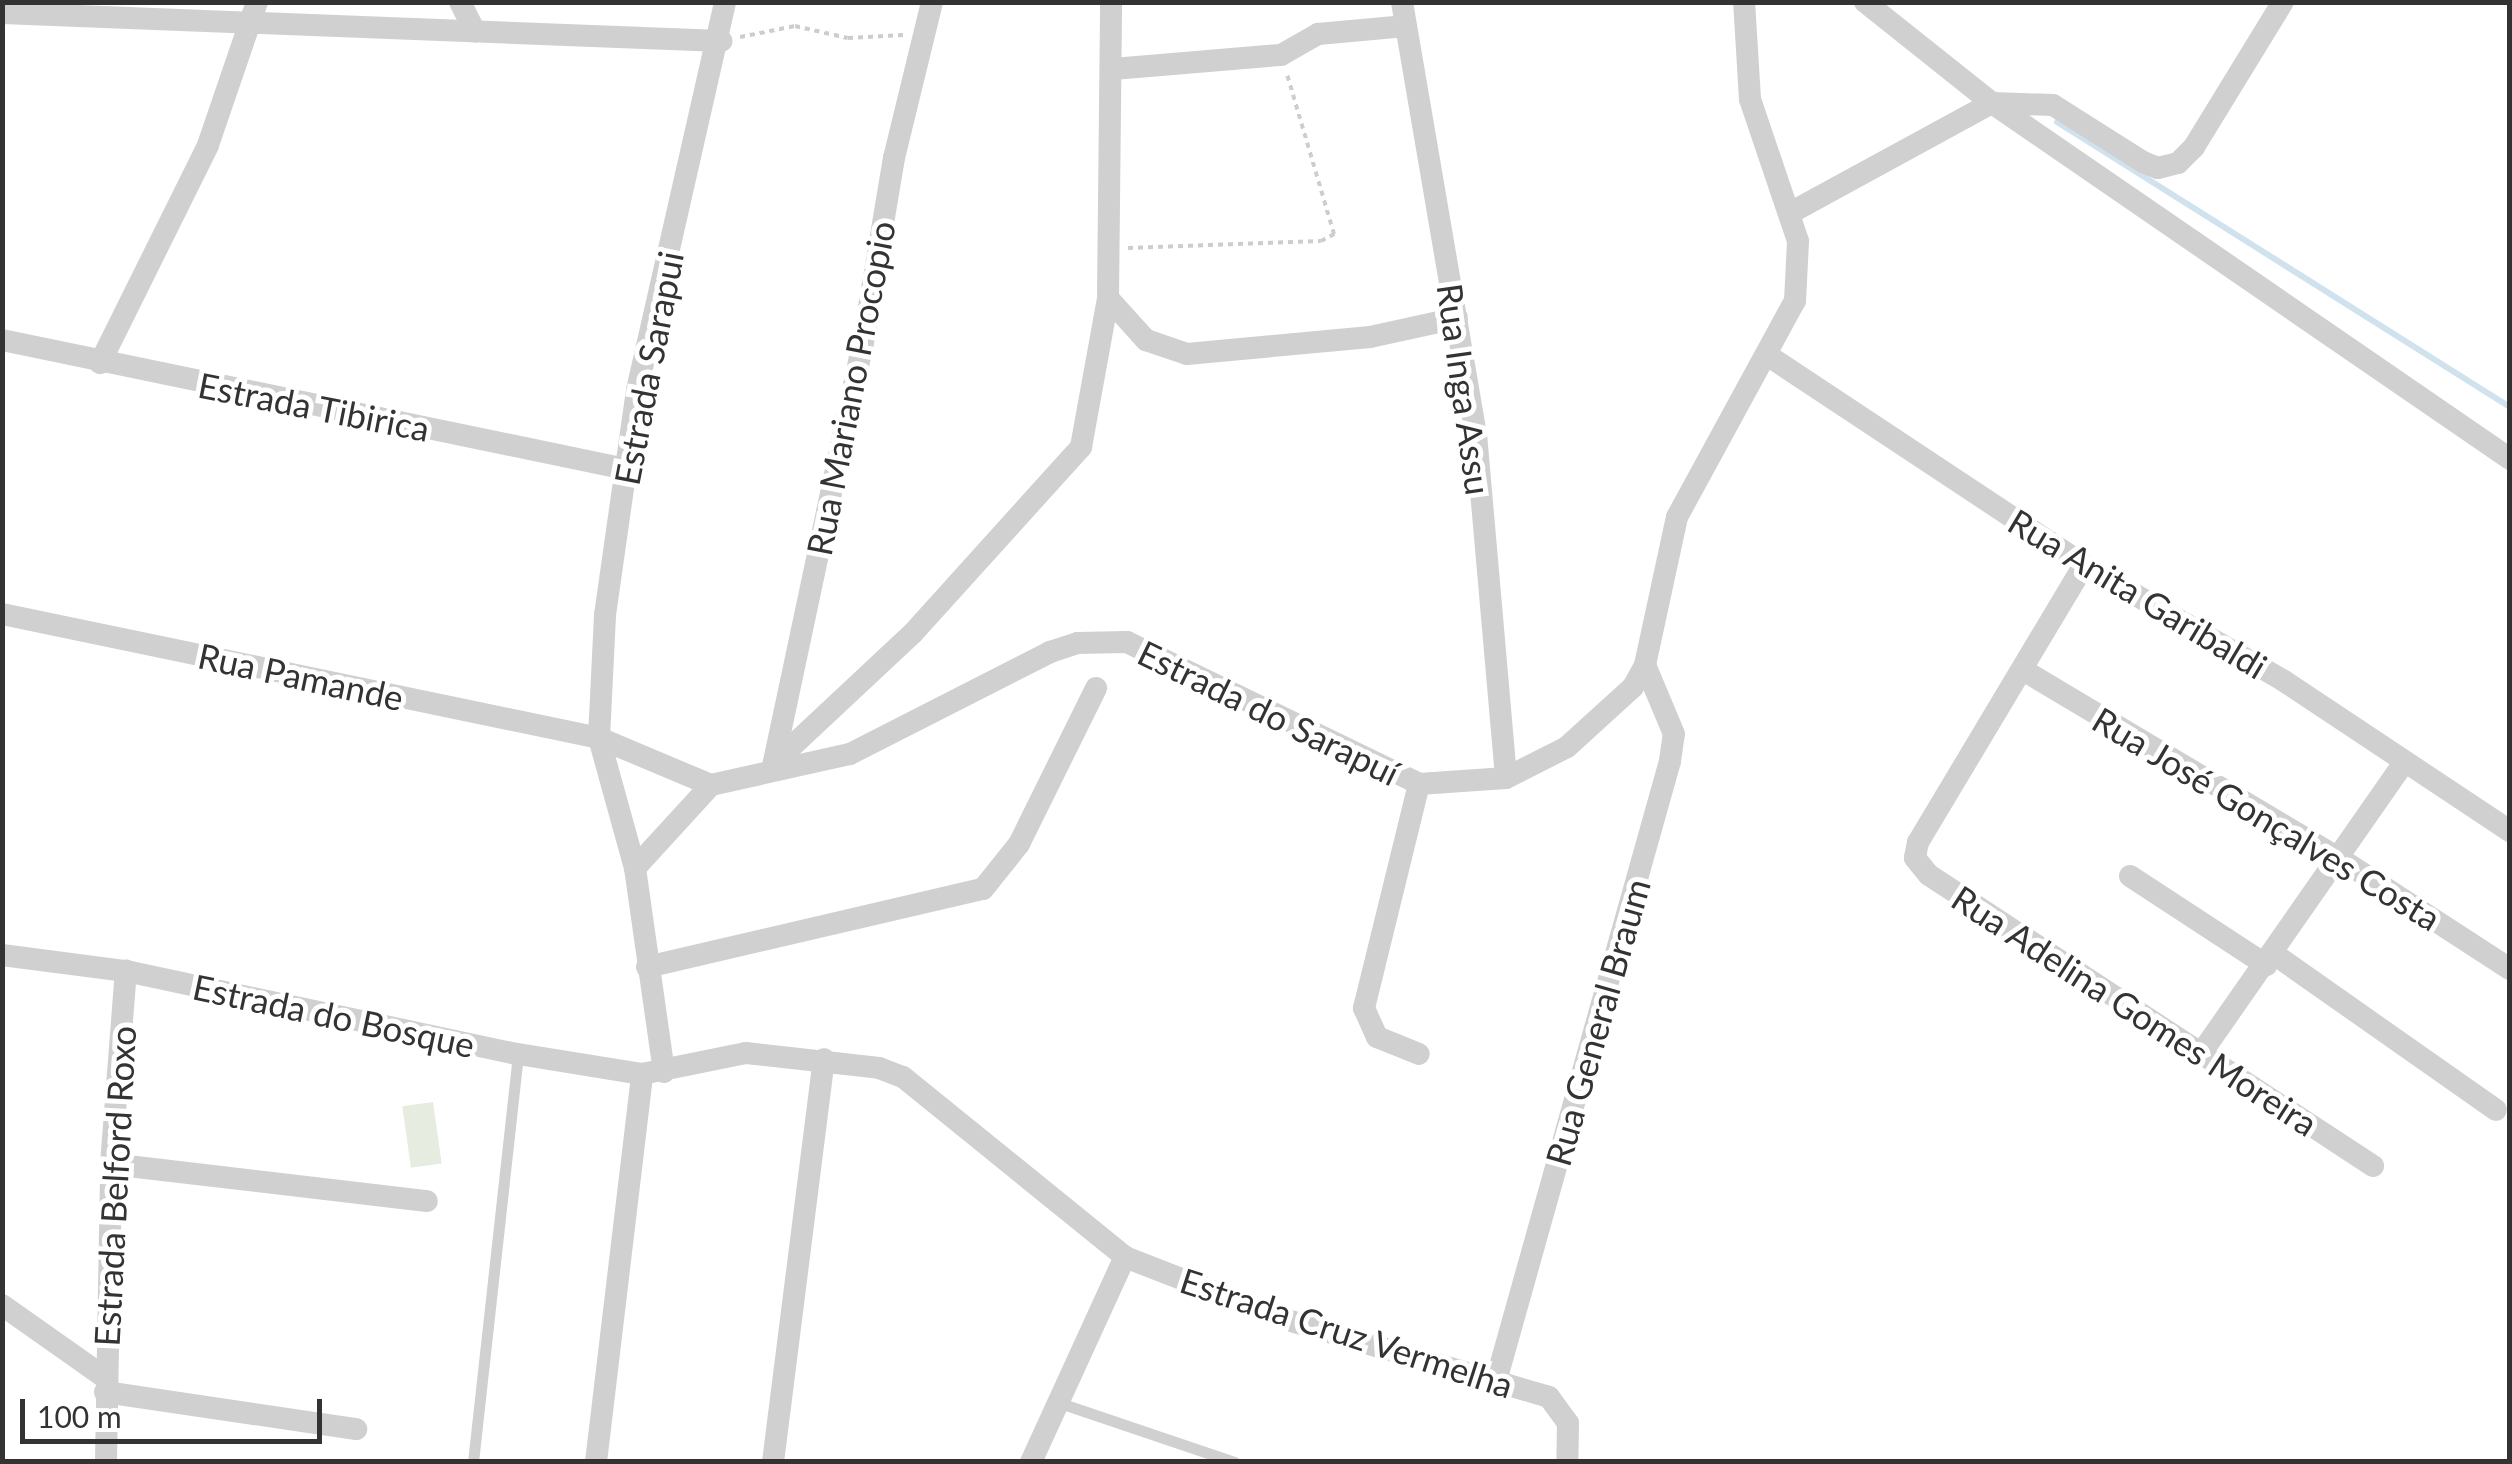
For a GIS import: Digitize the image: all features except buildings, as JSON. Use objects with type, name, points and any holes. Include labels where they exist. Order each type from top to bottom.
[{"type":"street","points":[[460,2],[474,31]]},
{"type":"street","name":"Estrada Sarapui","points":[[599,738],[606,616],[638,390],[721,41],[724,2]]},
{"type":"street","name":"Rua Mariano Procopio","points":[[772,769],[922,34],[932,2]]},
{"type":"street","points":[[772,769],[872,674],[1070,462],[1091,412],[1108,298],[1105,249],[1113,69],[1111,2]]},
{"type":"street","name":"Estrada do Sarapuí","points":[[711,785],[864,748],[1050,652],[1104,641],[1158,652],[1418,784],[1506,778],[1600,722],[1646,666],[1678,518],[1795,300],[1801,268],[1790,214],[1750,99],[1744,2]]},
{"type":"street","points":[[1866,2],[1992,103],[2510,458]]},
{"type":"street","points":[[1790,214],[1992,103],[2052,105],[2144,162],[2158,168],[2178,163],[2194,147],[2283,2]]},
{"type":"street","points":[[2,12],[257,12],[474,31],[721,41]]},
{"type":"street","points":[[100,364],[208,145],[257,12]]},
{"type":"street","points":[[1113,69],[1282,55],[1318,34],[1404,14]]},
{"type":"street","name":"Rua Inga Assu","points":[[1404,14],[1476,434],[1506,778]]},
{"type":"street","points":[[1108,298],[1146,340],[1187,354],[1370,337],[1457,318]]},
{"type":"street","name":"Estrada Tibirica","points":[[2,340],[100,364],[626,468]]},
{"type":"street","name":"Rua Anita Garibaldi","points":[[1767,356],[2084,565],[2284,681],[2510,831]]},
{"type":"street","points":[[2023,670],[2084,565]]},
{"type":"street","name":"Rua Pamande","points":[[2,614],[599,738]]},
{"type":"street","name":"Rua General Braum","points":[[1496,1381],[1670,761],[1674,734],[1646,666]]},
{"type":"street","name":"Rua Adelina Gomes Moreira","points":[[2023,670],[1918,842],[1915,858],[1929,875],[2373,1166]]},
{"type":"street","name":"Rua José Gonçalves Costa","points":[[2023,670],[2342,860],[2510,969]]},
{"type":"street","points":[[647,967],[983,889],[1019,844],[1096,688]]},
{"type":"street","points":[[599,738],[711,785],[635,868]]},
{"type":"street","points":[[596,1462],[653,1073],[647,967],[635,868],[599,738]]},
{"type":"street","points":[[2200,1056],[2342,860],[2404,762]]},
{"type":"street","points":[[1418,784],[1364,1008],[1377,1037],[1419,1054]]},
{"type":"street","points":[[2130,876],[2270,960],[2496,1110]]},
{"type":"street","name":"Estrada do Bosque","points":[[2,955],[126,971],[518,1054],[653,1073]]},
{"type":"street","name":"Estrada Belford Roxo","points":[[106,1462],[111,1164],[126,971]]},
{"type":"street","name":"Estrada Cruz Vermelha","points":[[653,1073],[746,1054],[824,1059],[904,1077],[1124,1257],[1284,1319],[1496,1381],[1561,1407],[1568,1423],[1568,1462]]},
{"type":"street","points":[[774,1462],[824,1059]]},
{"type":"street","points":[[111,1164],[427,1201]]},
{"type":"street","points":[[1030,1462],[1124,1257]]},
{"type":"street","points":[[2,1305],[105,1384],[356,1429]]},
{"type":"lane","points":[[472,1462],[518,1054]]},
{"type":"lane","points":[[1060,1402],[1234,1462]]},
{"type":"path","points":[[721,41],[795,26],[848,38],[922,34]]},
{"type":"path","points":[[1105,249],[1322,241],[1334,234],[1282,55]]},
{"type":"shaded area","points":[[433,1102],[442,1163],[411,1168],[402,1106]]},
{"type":"waterway","points":[[2057,122],[2510,407]]}]
